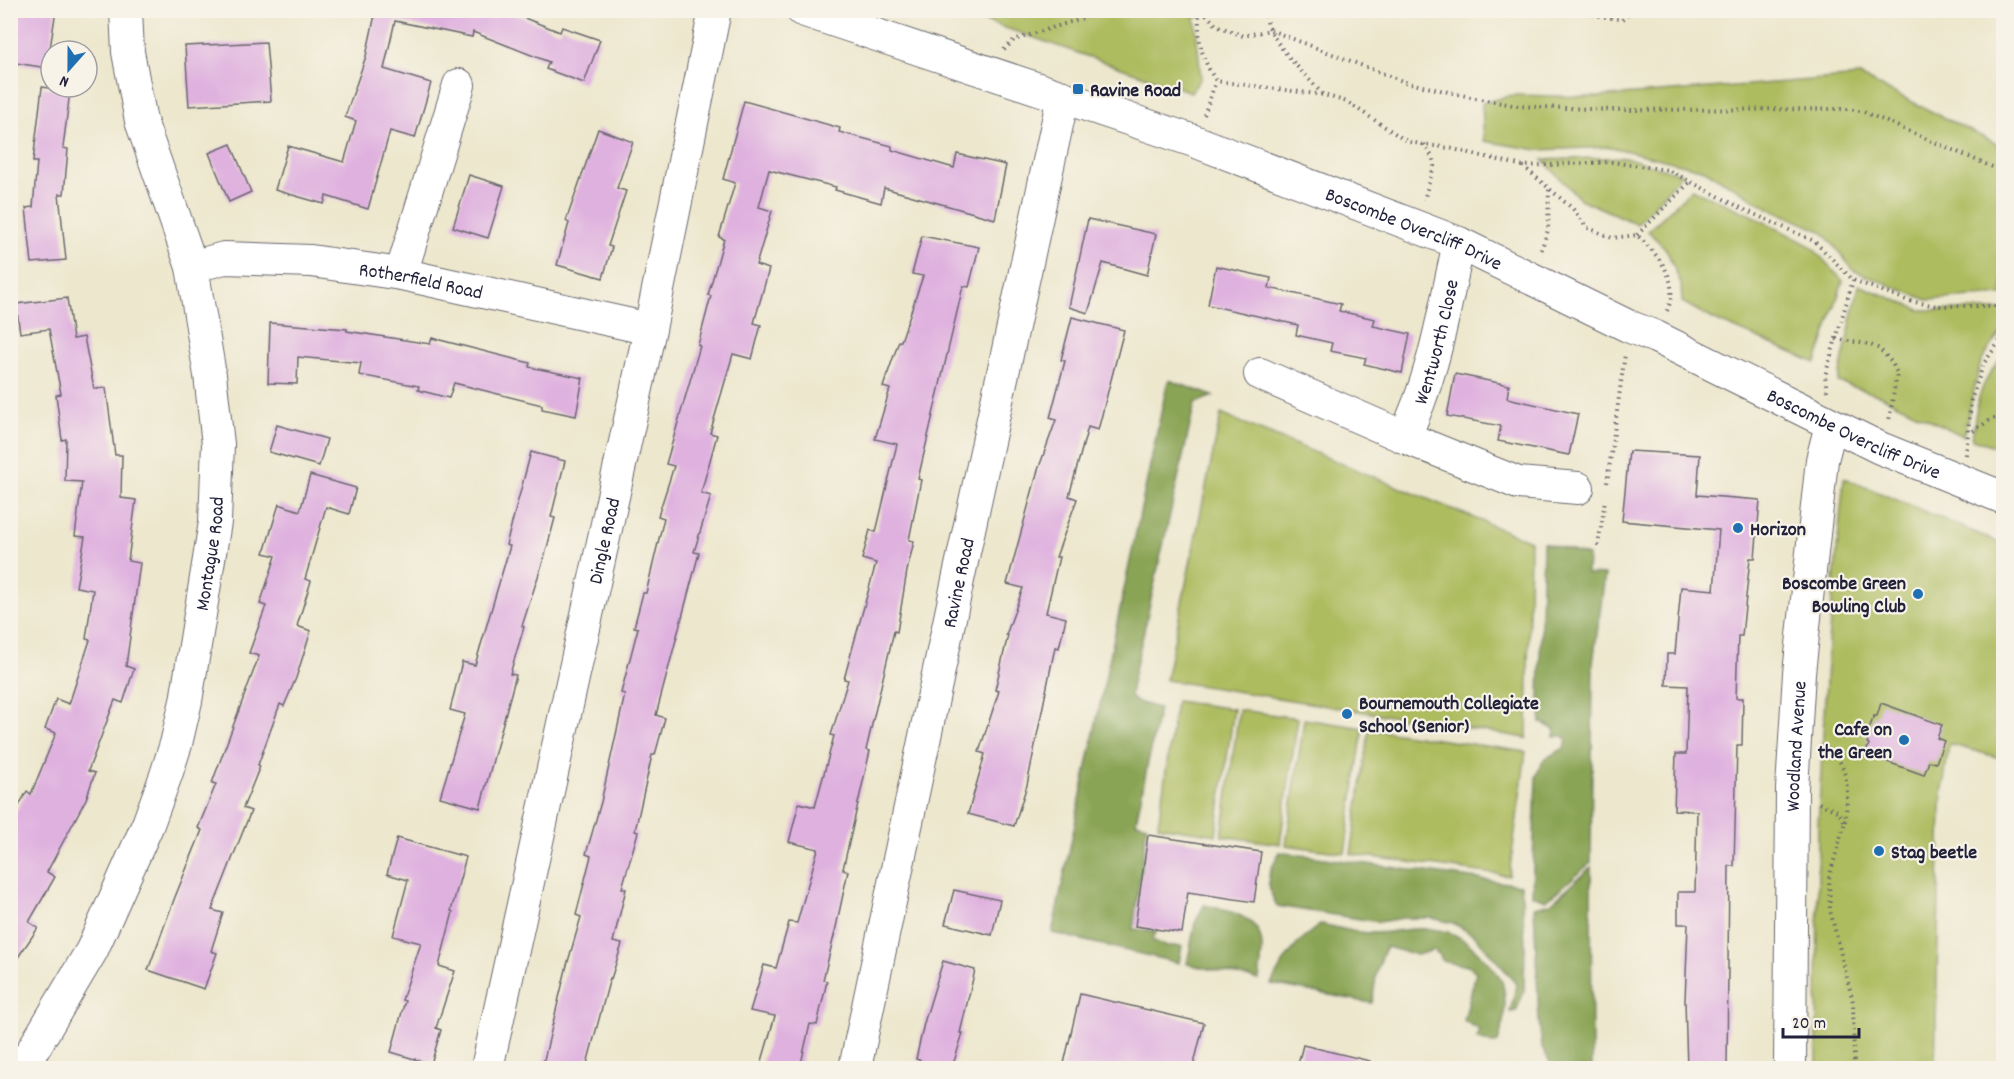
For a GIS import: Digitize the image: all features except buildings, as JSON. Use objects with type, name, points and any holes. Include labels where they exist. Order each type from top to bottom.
[{"type":"street","name":"Montague Road","points":[[19,1068],[31,1053],[92,950],[148,824],[176,744],[215,522],[218,444],[210,375],[192,267],[141,121],[128,52],[126,10]]},
{"type":"street","name":"Dingle Road","points":[[487,1068],[650,329],[715,10]]},
{"type":"street","name":"Boscombe Overcliff Drive","points":[[802,10],[1194,141],[1459,243],[1880,448],[2004,498]]},
{"type":"street","points":[[400,274],[459,85]]},
{"type":"street","name":"Ravine Road","points":[[855,1068],[958,580],[1064,97]]},
{"type":"street","name":"Wentworth Close","points":[[1404,437],[1418,410],[1427,379],[1459,243]]},
{"type":"street","name":"Rotherfield Road","points":[[192,267],[224,258],[312,261],[400,274],[650,329]]},
{"type":"street","points":[[1260,374],[1404,437],[1518,483],[1578,488]]},
{"type":"street","name":"Woodland Avenue","points":[[1790,1068],[1792,789],[1799,673],[1822,460],[1831,425]]},
{"type":"path","points":[[982,71],[1014,40],[1108,10]]},
{"type":"path","points":[[1200,10],[1216,25],[1243,36],[1270,30],[1405,82],[1475,98],[1518,106],[1615,110],[1849,109],[1864,112],[2004,172]]},
{"type":"path","points":[[1200,10],[1198,32],[1204,63],[1216,81],[1324,95],[1347,102],[1408,142],[1449,148],[1523,166],[1611,162],[1668,170],[1745,210],[1814,241],[1853,280],[1909,301],[1936,306],[2004,306]]},
{"type":"path","points":[[1265,10],[1265,21],[1276,41],[1324,95]]},
{"type":"path","points":[[1459,10],[1468,12],[1494,10]]},
{"type":"path","points":[[1569,10],[1623,20],[1629,13],[1627,10]]},
{"type":"path","points":[[1194,141],[1216,81]]},
{"type":"path","points":[[1424,144],[1433,158],[1434,166],[1426,193]]},
{"type":"path","points":[[1523,166],[1573,209],[1586,227],[1612,238],[1637,235],[1691,181]]},
{"type":"path","points":[[1540,250],[1548,230],[1549,189]]},
{"type":"path","points":[[1637,235],[1658,256],[1670,278],[1672,302],[1667,312]]},
{"type":"path","points":[[1831,425],[1825,376],[1853,280]]},
{"type":"path","points":[[1598,546],[1628,326]]},
{"type":"path","points":[[1964,483],[1971,400],[1984,363],[2004,335]]},
{"type":"path","points":[[1836,339],[1868,344],[1880,349],[1892,363],[1897,373],[1891,415]]},
{"type":"path","points":[[1973,431],[1992,419],[2004,415]]},
{"type":"path","points":[[1795,743],[1818,744],[1831,750],[1844,770],[1847,785],[1845,822],[1829,878],[1830,910],[1853,1002],[1854,1068]]},
{"type":"path","points":[[1792,789],[1837,811],[1845,822]]},
{"type":"green space","points":[[956,11],[1217,11],[1195,18],[1201,78],[1191,92]]},
{"type":"green space","points":[[1860,76],[2003,147],[2003,295],[1927,300],[1854,271],[1823,232],[1769,208],[1705,170],[1611,147],[1538,150],[1484,141],[1482,103],[1513,95],[1597,97]]},
{"type":"green space","points":[[1624,157],[1682,174],[1637,224],[1580,199],[1543,160]]},
{"type":"green space","points":[[1692,189],[1751,215],[1811,246],[1843,281],[1816,363],[1715,320],[1682,302],[1681,284],[1666,249],[1648,231]]},
{"type":"green space","points":[[1859,285],[1920,310],[2003,310],[2003,329],[1981,361],[1963,436],[1881,396],[1838,382]]},
{"type":"green space","points":[[2003,355],[2003,449],[1972,439],[1980,394],[1988,376]]},
{"type":"green space","points":[[1169,380],[1213,396],[1195,403],[1131,688],[1130,697],[1137,702],[1159,708],[1136,822],[1147,825],[1133,929],[1157,931],[1152,940],[1165,946],[1182,946],[1179,963],[1052,933]]},
{"type":"green space","points":[[1221,414],[1530,541],[1527,738],[1166,680]]},
{"type":"green space","points":[[1844,478],[2003,544],[2004,759],[1949,744],[1941,803],[1935,1068],[1817,1068],[1818,826],[1828,643]]},
{"type":"green space","points":[[1543,542],[1588,556],[1587,574],[1605,575],[1593,663],[1591,863],[1545,900],[1532,895],[1536,776],[1544,759],[1563,749],[1567,742],[1564,736],[1554,736],[1555,730],[1541,722],[1539,700]]},
{"type":"green space","points":[[1176,701],[1234,709],[1216,835],[1158,826]]},
{"type":"green space","points":[[1239,710],[1298,718],[1280,844],[1222,836]]},
{"type":"green space","points":[[1304,719],[1363,728],[1345,853],[1286,845]]},
{"type":"green space","points":[[1369,729],[1526,752],[1509,876],[1351,854]]},
{"type":"green space","points":[[1280,852],[1521,885],[1525,942],[1524,992],[1516,1011],[1510,1012],[1517,984],[1475,936],[1453,923],[1431,918],[1403,918],[1379,922],[1277,906],[1270,891],[1269,878],[1272,866]]},
{"type":"green space","points":[[1591,867],[1592,1068],[1553,1068],[1542,1047],[1534,907],[1551,903]]},
{"type":"green space","points":[[1204,905],[1233,912],[1242,916],[1256,928],[1262,948],[1259,980],[1187,964],[1195,923]]},
{"type":"green space","points":[[1321,924],[1364,933],[1432,929],[1459,937],[1488,962],[1502,982],[1505,1012],[1498,1042],[1492,1044],[1477,1038],[1480,1030],[1464,1021],[1476,972],[1468,966],[1442,961],[1440,955],[1433,950],[1417,955],[1386,947],[1377,970],[1372,1003],[1271,984],[1292,951]]},
{"type":"place","name":"Ravine Road","points":[[1078,89]]},
{"type":"place","name":"Horizon","points":[[1738,528]]},
{"type":"place","name":"Boscombe Green Bowling Club","points":[[1918,594]]},
{"type":"place","name":"Bournemouth Collegiate School (Senior)","points":[[1347,714]]},
{"type":"place","name":"Cafe on the Green","points":[[1904,740]]},
{"type":"place","name":"Stag beetle","points":[[1879,851]]}]
